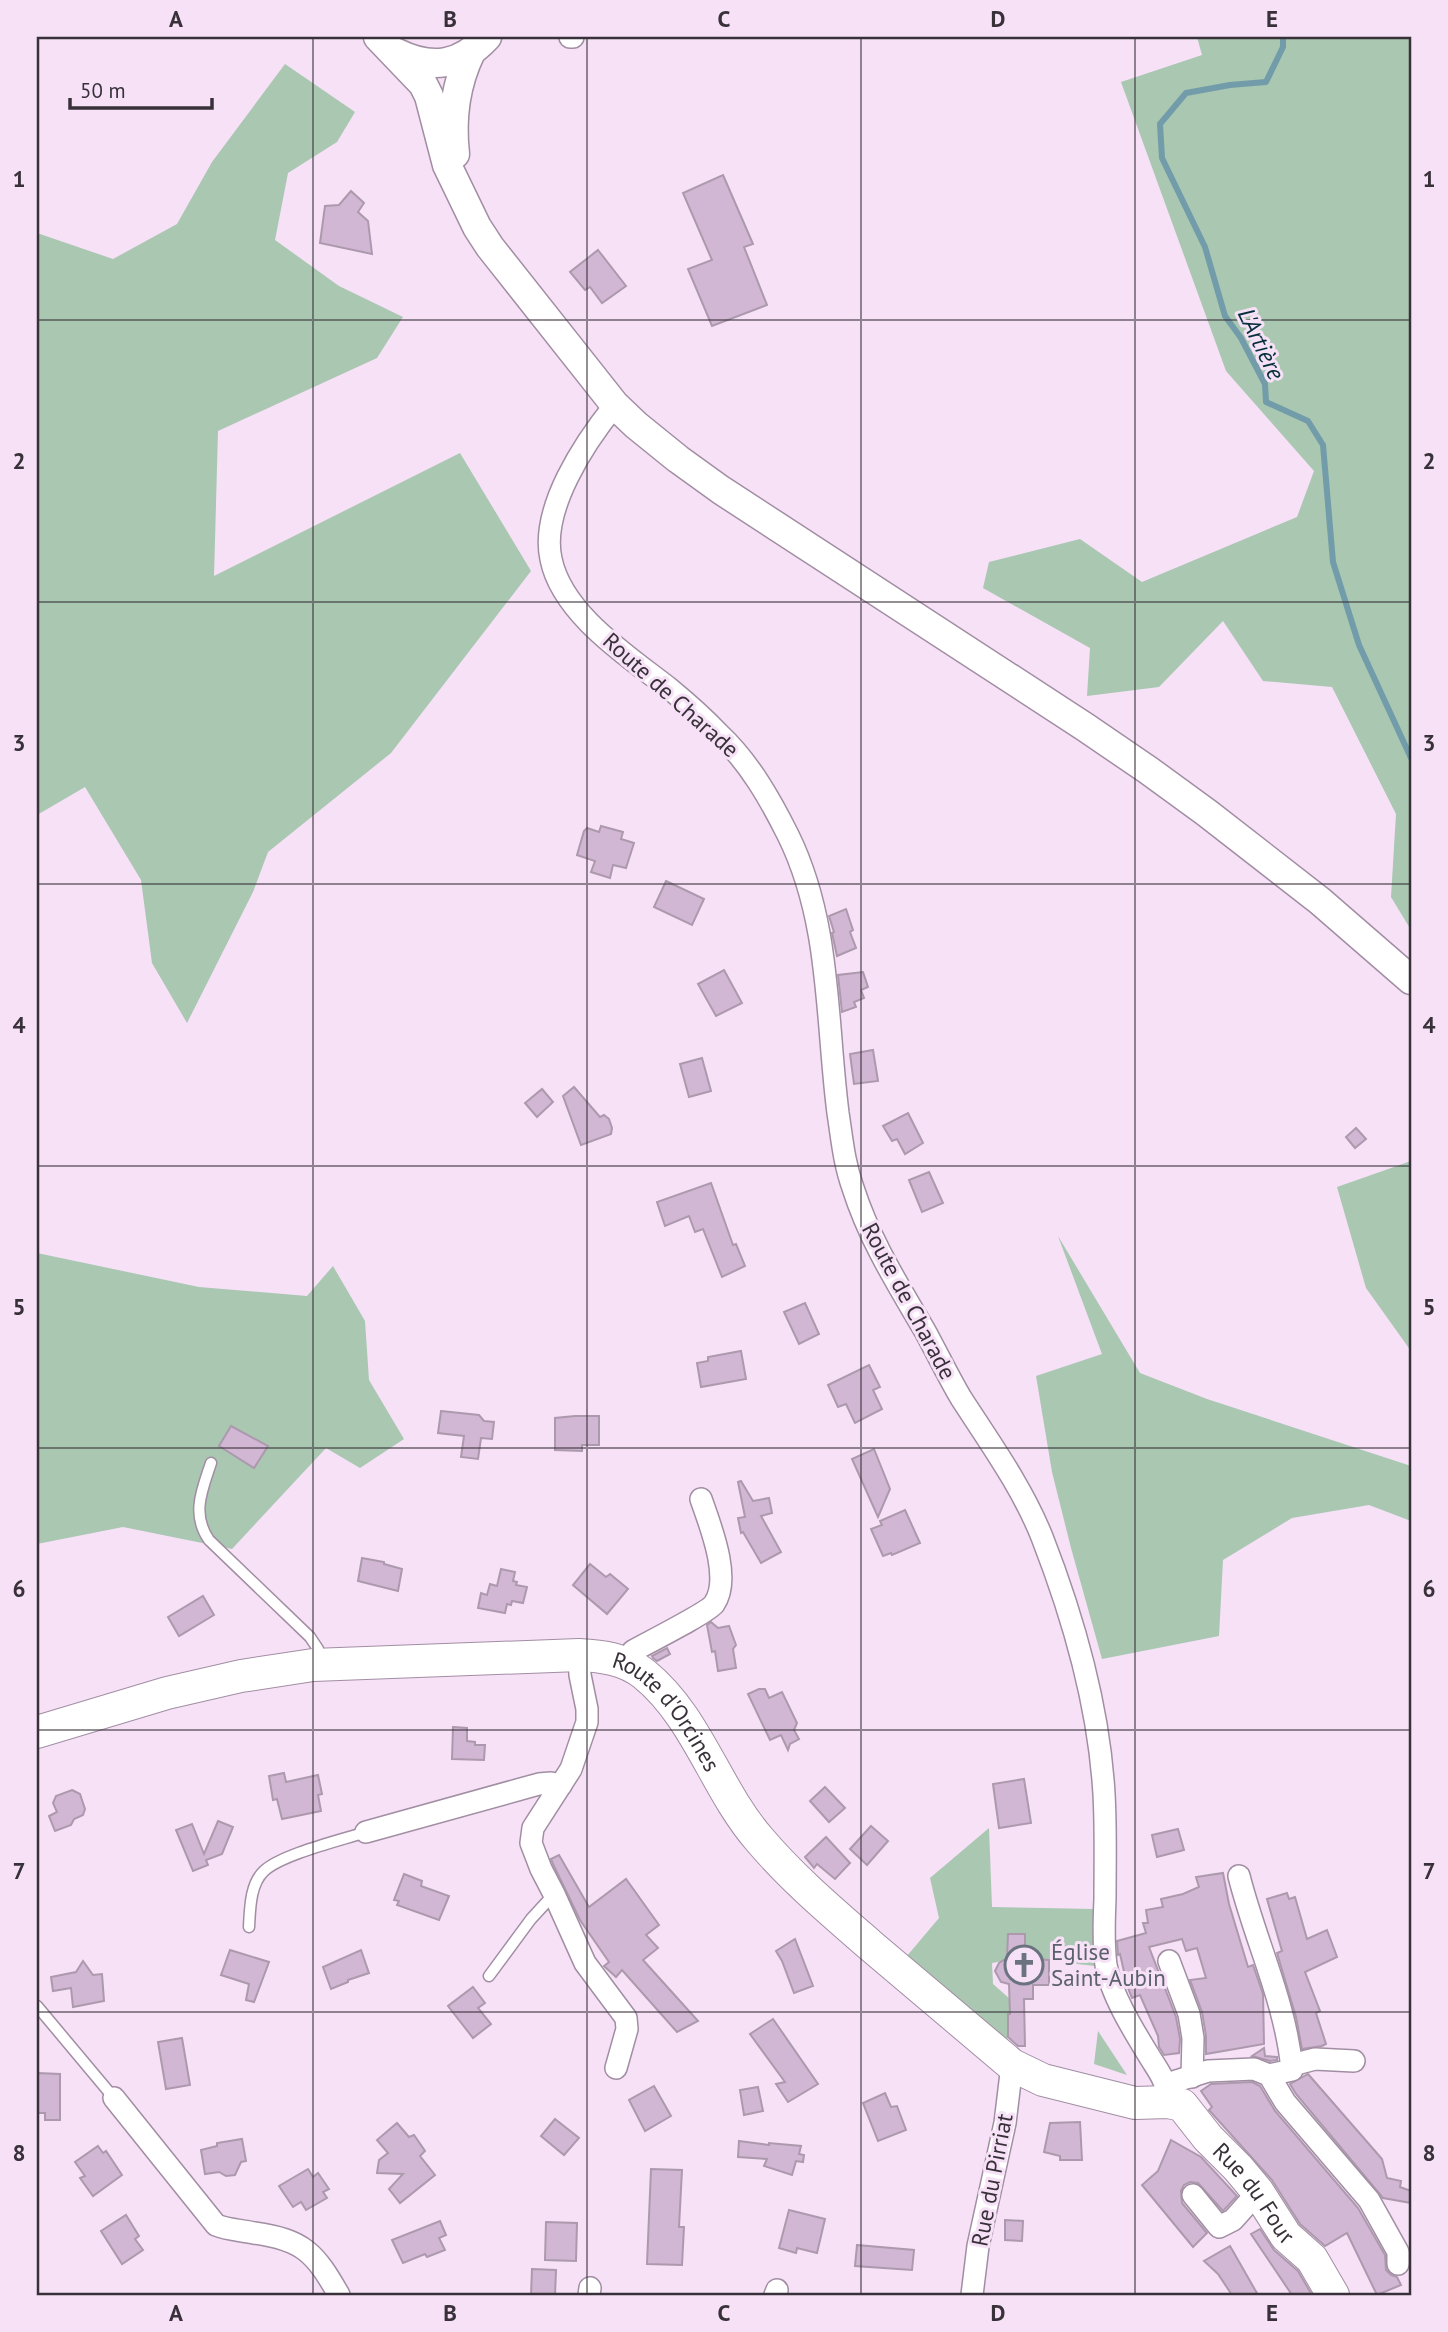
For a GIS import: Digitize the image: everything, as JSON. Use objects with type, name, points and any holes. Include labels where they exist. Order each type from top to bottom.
[{"type":"main road","name":"Route d'Orcines","points":[[37,1732],[167,1693],[241,1676],[320,1664],[579,1654],[600,1656],[626,1664],[643,1673],[677,1708],[729,1800],[756,1837],[791,1876],[1012,2066],[1043,2080],[1135,2103],[1168,2093]]},
{"type":"main road","name":"Rue du Four","points":[[1168,2093],[1182,2105],[1208,2138],[1258,2192],[1286,2235],[1312,2259],[1333,2295]]},
{"type":"street","points":[[386,44],[422,64],[442,64],[483,41]]},
{"type":"street","points":[[463,198],[455,152],[457,90],[464,66],[483,41]]},
{"type":"street","points":[[386,44],[424,84],[447,165],[477,227],[508,273],[615,405],[636,425],[721,489],[1148,770],[1320,901],[1411,980]]},
{"type":"street","name":"Route de Charade","points":[[615,405],[577,462],[558,499],[550,533],[550,556],[555,573],[571,602],[583,615],[677,695],[741,757],[770,802],[800,862],[811,891],[822,943],[835,1088],[844,1160],[852,1187],[876,1248],[959,1394],[1025,1500],[1044,1544],[1081,1658],[1101,1753],[1106,1835],[1106,1964],[1111,1986],[1168,2093]]},
{"type":"street","points":[[626,1664],[633,1651],[713,1605],[722,1585],[714,1534],[701,1499]]},
{"type":"street","points":[[579,1654],[587,1722],[571,1769],[531,1835],[531,1843],[585,1963],[621,2010],[628,2024],[616,2068]]},
{"type":"street","points":[[366,1832],[539,1784],[561,1785]]},
{"type":"street","points":[[1239,1876],[1249,1917],[1278,1999],[1290,2047],[1292,2070],[1269,2076]]},
{"type":"street","points":[[1170,1961],[1189,2014],[1193,2038],[1192,2077]]},
{"type":"street","points":[[1292,2065],[1315,2059],[1354,2062]]},
{"type":"street","name":"Rue du Pirriat","points":[[972,2295],[978,2246],[1005,2123],[1012,2066]]},
{"type":"street","points":[[1168,2093],[1192,2077],[1208,2071],[1254,2069],[1269,2076],[1285,2102],[1368,2200],[1398,2252],[1398,2264]]},
{"type":"street","points":[[114,2098],[209,2218],[222,2228],[274,2236],[306,2249],[339,2295]]},
{"type":"street","points":[[1193,2195],[1219,2227],[1233,2220],[1258,2192]]},
{"type":"lane","points":[[211,1463],[199,1502],[198,1513],[204,1532],[310,1637],[318,1649],[320,1664]]},
{"type":"lane","points":[[249,1927],[250,1902],[264,1871],[305,1851],[366,1832]]},
{"type":"lane","points":[[489,1976],[531,1919],[554,1894]]},
{"type":"lane","points":[[37,2006],[114,2098]]},
{"type":"green space","points":[[1197,37],[1411,37],[1411,930],[1391,897],[1396,814],[1332,687],[1263,681],[1223,621],[1159,687],[1087,696],[1090,648],[983,588],[989,562],[1080,539],[1142,582],[1297,517],[1314,471],[1226,371],[1121,82],[1202,55]]},
{"type":"green space","points":[[285,64],[355,112],[337,142],[288,173],[275,240],[339,286],[403,317],[377,358],[218,431],[214,576],[460,453],[531,571],[391,753],[268,852],[253,892],[187,1023],[152,963],[141,880],[85,787],[37,815],[37,233],[113,259],[177,224],[212,162]]},
{"type":"green space","points":[[1411,1161],[1411,1351],[1366,1288],[1337,1187]]},
{"type":"green space","points":[[1058,1236],[1140,1373],[1207,1399],[1411,1466],[1411,1521],[1369,1505],[1292,1518],[1223,1560],[1219,1636],[1102,1659],[1052,1472],[1036,1376],[1102,1354]]},
{"type":"green space","points":[[37,1253],[199,1287],[307,1296],[333,1266],[365,1321],[369,1380],[404,1439],[360,1468],[326,1448],[232,1549],[123,1527],[37,1544]]},
{"type":"green space","points":[[989,1828],[992,1907],[1094,1909],[1095,1966],[1033,1959],[1025,1948],[1025,1934],[1008,1935],[1010,1950],[1003,1961],[992,1963],[993,1984],[1010,1999],[1007,2043],[907,1956],[939,1918],[930,1878]]},
{"type":"green space","points":[[1098,2031],[1127,2075],[1094,2064]]},
{"type":"building","points":[[723,175],[753,244],[744,247],[767,305],[712,326],[688,269],[712,260],[683,193]]},
{"type":"building","points":[[351,191],[364,203],[358,212],[368,221],[372,254],[320,243],[325,206],[339,205]]},
{"type":"building","points":[[598,250],[626,286],[602,303],[590,287],[585,290],[570,272]]},
{"type":"building","points":[[601,826],[623,832],[621,839],[634,843],[626,868],[613,865],[610,878],[591,872],[595,861],[577,855],[584,831],[587,828],[599,832]]},
{"type":"building","points":[[666,881],[704,899],[692,925],[654,907]]},
{"type":"building","points":[[846,909],[856,948],[837,956],[829,916]]},
{"type":"building","points":[[724,970],[742,1003],[716,1016],[698,984]]},
{"type":"building","points":[[863,972],[868,987],[861,990],[864,998],[854,1002],[856,1007],[842,1012],[838,975]]},
{"type":"building","points":[[873,1050],[878,1081],[854,1084],[850,1054]]},
{"type":"building","points":[[702,1058],[711,1091],[689,1097],[680,1064]]},
{"type":"building","points":[[574,1087],[600,1117],[604,1115],[609,1119],[611,1134],[581,1145],[563,1096]]},
{"type":"building","points":[[542,1089],[553,1102],[537,1117],[525,1103]]},
{"type":"building","points":[[908,1113],[923,1143],[905,1154],[897,1139],[892,1141],[883,1126]]},
{"type":"building","points":[[1356,1128],[1366,1139],[1355,1148],[1346,1137]]},
{"type":"building","points":[[929,1172],[943,1203],[922,1212],[909,1180]]},
{"type":"building","points":[[711,1183],[733,1245],[736,1244],[745,1266],[722,1277],[703,1229],[695,1232],[689,1216],[665,1226],[657,1202]]},
{"type":"building","points":[[805,1303],[819,1334],[799,1344],[784,1312]]},
{"type":"building","points":[[741,1351],[746,1379],[701,1387],[697,1363],[708,1361],[708,1357]]},
{"type":"building","points":[[869,1365],[880,1387],[873,1390],[882,1409],[855,1423],[846,1404],[838,1407],[828,1385]]},
{"type":"building","points":[[441,1411],[479,1415],[484,1421],[494,1422],[492,1439],[481,1438],[478,1459],[461,1457],[464,1436],[438,1433]]},
{"type":"building","points":[[599,1416],[599,1445],[582,1445],[582,1451],[555,1450],[555,1418]]},
{"type":"building","points":[[231,1426],[268,1446],[254,1468],[219,1446]]},
{"type":"building","points":[[874,1449],[890,1489],[878,1517],[852,1459]]},
{"type":"building","points":[[741,1481],[753,1501],[769,1498],[772,1513],[761,1516],[781,1552],[761,1563],[743,1532],[741,1533],[738,1518],[745,1517],[738,1482]]},
{"type":"building","points":[[905,1510],[920,1543],[883,1556],[871,1529],[882,1525],[880,1521]]},
{"type":"building","points":[[362,1558],[402,1569],[398,1591],[358,1581]]},
{"type":"building","points":[[590,1564],[606,1577],[610,1574],[628,1589],[607,1614],[573,1585]]},
{"type":"building","points":[[501,1569],[515,1572],[513,1581],[517,1582],[516,1585],[527,1587],[523,1603],[512,1601],[511,1605],[507,1604],[505,1613],[478,1608],[481,1593],[487,1595],[490,1584],[497,1586]]},
{"type":"building","points":[[203,1596],[214,1615],[179,1636],[168,1617]]},
{"type":"building","points":[[711,1622],[718,1628],[729,1626],[736,1645],[733,1649],[736,1668],[718,1671],[707,1625]]},
{"type":"building","points":[[667,1648],[670,1654],[657,1661],[653,1658],[652,1656]]},
{"type":"building","points":[[765,1689],[769,1698],[782,1692],[797,1723],[794,1730],[799,1739],[790,1744],[788,1750],[781,1735],[770,1740],[748,1694]]},
{"type":"building","points":[[453,1727],[467,1728],[467,1741],[475,1742],[475,1745],[485,1745],[484,1760],[452,1759]]},
{"type":"building","points":[[284,1773],[286,1782],[318,1775],[322,1794],[318,1795],[321,1811],[282,1819],[277,1799],[273,1800],[269,1776]]},
{"type":"building","points":[[1024,1779],[1031,1823],[999,1828],[993,1784]]},
{"type":"building","points":[[825,1787],[845,1808],[829,1822],[810,1801]]},
{"type":"building","points":[[72,1790],[80,1794],[85,1809],[83,1815],[74,1819],[71,1825],[55,1831],[49,1816],[57,1812],[53,1803],[56,1796]]},
{"type":"building","points":[[218,1821],[233,1827],[222,1854],[206,1860],[208,1865],[193,1871],[176,1830],[192,1824],[204,1854]]},
{"type":"building","points":[[871,1826],[888,1841],[867,1865],[850,1849]]},
{"type":"building","points":[[1178,1829],[1184,1850],[1157,1857],[1152,1835]]},
{"type":"building","points":[[826,1837],[850,1863],[835,1879],[817,1864],[814,1868],[805,1857]]},
{"type":"building","points":[[559,1855],[589,1907],[626,1879],[659,1925],[646,1935],[658,1948],[643,1960],[698,2021],[677,2032],[622,1970],[616,1977],[604,1966],[609,1962],[580,1920],[553,1864],[551,1859]]},
{"type":"building","points":[[1223,1873],[1229,1904],[1248,1967],[1253,1965],[1263,1994],[1264,2044],[1206,2054],[1202,2012],[1190,1980],[1206,1978],[1197,1948],[1186,1951],[1182,1939],[1149,1947],[1176,2017],[1180,2039],[1179,2053],[1164,2055],[1140,1995],[1132,1998],[1123,1976],[1117,1941],[1146,1933],[1143,1923],[1148,1923],[1146,1910],[1163,1907],[1161,1899],[1199,1887],[1196,1877]]},
{"type":"building","points":[[404,1874],[422,1881],[421,1886],[449,1896],[439,1920],[397,1905],[399,1901],[394,1900]]},
{"type":"building","points":[[1287,1893],[1289,1899],[1295,1897],[1307,1939],[1327,1930],[1337,1957],[1305,1972],[1320,2011],[1316,2013],[1326,2044],[1322,2046],[1302,2049],[1296,2017],[1277,1953],[1282,1951],[1267,1899]]},
{"type":"building","name":"Église Saint-Aubin","points":[[1008,1934],[1025,1934],[1025,1948],[1033,1949],[1033,1959],[1049,1960],[1049,1985],[1033,1985],[1033,1999],[1024,1999],[1025,2046],[1018,2046],[1008,2037],[1009,1984],[1001,1982],[995,1971],[999,1963],[1007,1958]]},
{"type":"building","points":[[795,1939],[813,1986],[794,1993],[776,1951]]},
{"type":"building","points":[[230,1950],[269,1962],[254,2002],[246,2000],[249,1984],[221,1975]]},
{"type":"building","points":[[361,1950],[369,1973],[331,1989],[323,1967]]},
{"type":"building","points":[[83,1961],[93,1975],[102,1974],[104,2001],[73,2007],[71,1988],[53,1991],[51,1977],[76,1972]]},
{"type":"building","points":[[473,1987],[485,2003],[478,2008],[491,2024],[473,2038],[448,2006]]},
{"type":"building","points":[[773,2019],[818,2084],[788,2102],[776,2084],[785,2082],[750,2034]]},
{"type":"building","points":[[182,2038],[190,2085],[166,2089],[158,2042]]},
{"type":"building","points":[[1264,2048],[1265,2056],[1277,2057],[1277,2060],[1252,2056]]},
{"type":"building","points":[[37,2073],[60,2074],[60,2120],[45,2120],[45,2113],[37,2113]]},
{"type":"building","points":[[1308,2074],[1382,2159],[1387,2178],[1401,2181],[1400,2187],[1411,2191],[1411,2203],[1383,2198],[1296,2094],[1290,2084]]},
{"type":"building","points":[[1252,2082],[1260,2086],[1275,2111],[1358,2208],[1385,2255],[1386,2270],[1397,2277],[1401,2285],[1377,2295],[1347,2233],[1325,2246],[1300,2224],[1272,2180],[1209,2110],[1212,2107],[1201,2091],[1211,2084]]},
{"type":"building","points":[[654,2086],[671,2116],[645,2131],[629,2100]]},
{"type":"building","points":[[758,2087],[763,2111],[744,2115],[740,2090]]},
{"type":"building","points":[[885,2093],[891,2107],[897,2106],[906,2130],[878,2141],[863,2103]]},
{"type":"building","points":[[555,2119],[579,2138],[564,2155],[541,2136]]},
{"type":"building","points":[[1080,2122],[1082,2160],[1060,2160],[1060,2156],[1044,2152],[1050,2123]]},
{"type":"building","points":[[397,2123],[409,2137],[414,2135],[425,2151],[420,2156],[435,2175],[400,2203],[389,2189],[403,2174],[377,2173],[379,2160],[388,2153],[377,2140]]},
{"type":"building","points":[[242,2139],[246,2161],[241,2162],[235,2175],[226,2176],[219,2172],[205,2174],[201,2150],[217,2146],[217,2143]]},
{"type":"building","points":[[1171,2140],[1201,2157],[1237,2196],[1223,2211],[1198,2183],[1190,2182],[1184,2185],[1181,2191],[1182,2203],[1207,2233],[1193,2247],[1142,2185],[1158,2171]]},
{"type":"building","points":[[739,2141],[801,2146],[799,2154],[804,2155],[803,2162],[796,2161],[792,2175],[764,2166],[767,2159],[738,2157]]},
{"type":"building","points":[[98,2146],[103,2153],[106,2151],[122,2175],[93,2196],[80,2178],[85,2176],[75,2162]]},
{"type":"building","points":[[308,2169],[313,2177],[318,2173],[329,2189],[323,2192],[327,2198],[306,2210],[301,2202],[293,2207],[279,2186]]},
{"type":"building","points":[[651,2169],[682,2170],[679,2227],[684,2227],[682,2265],[647,2264]]},
{"type":"building","points":[[789,2210],[825,2219],[817,2253],[797,2248],[796,2253],[779,2248]]},
{"type":"building","points":[[126,2215],[139,2236],[135,2239],[143,2250],[122,2264],[101,2231]]},
{"type":"building","points":[[1005,2220],[1023,2221],[1022,2241],[1005,2240]]},
{"type":"building","points":[[440,2221],[446,2235],[439,2238],[445,2250],[403,2263],[392,2240]]},
{"type":"building","points":[[546,2222],[577,2223],[576,2261],[545,2260]]},
{"type":"building","points":[[1260,2229],[1274,2250],[1298,2271],[1312,2295],[1292,2295],[1251,2234]]},
{"type":"building","points":[[857,2245],[914,2250],[912,2270],[855,2266]]},
{"type":"building","points":[[1230,2246],[1258,2295],[1232,2295],[1218,2274],[1204,2261]]},
{"type":"building","points":[[532,2269],[556,2270],[555,2295],[531,2295]]},
{"type":"waterway","name":"L'Artière","points":[[1283,37],[1283,47],[1266,82],[1186,93],[1160,124],[1162,158],[1205,247],[1225,316],[1241,338],[1265,384],[1266,402],[1308,421],[1323,445],[1333,562],[1359,645],[1411,758]]},
{"type":"place","name":"Église Saint-Aubin","points":[[1024,1965]]}]
